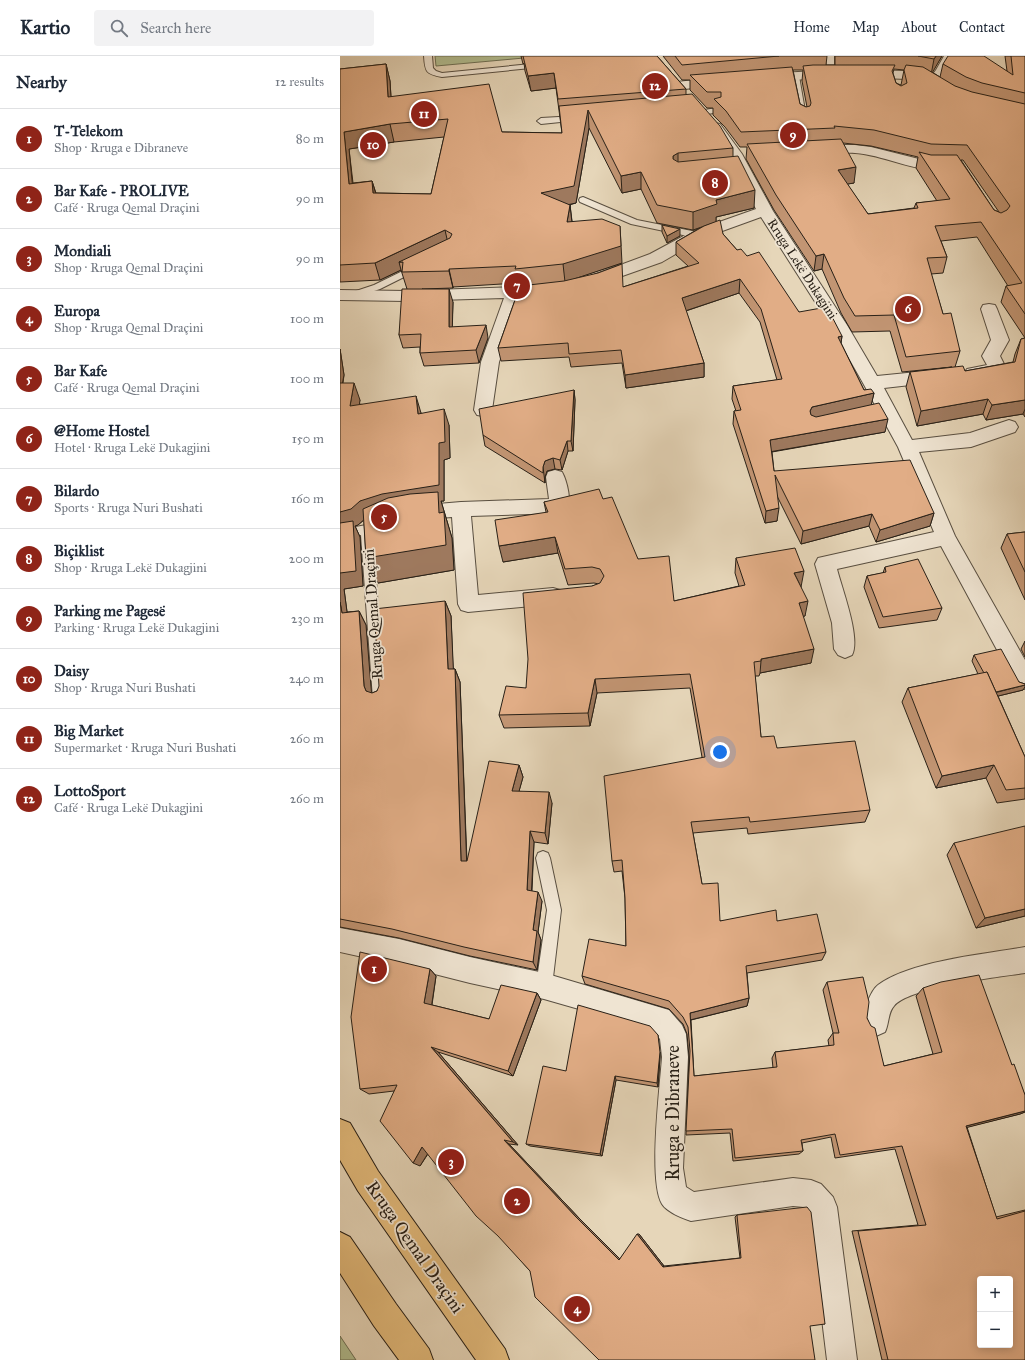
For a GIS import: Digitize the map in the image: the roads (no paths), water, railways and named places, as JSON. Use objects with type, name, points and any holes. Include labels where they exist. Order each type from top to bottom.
[{"type":"main road","name":"Rruga Qemal Draçini","points":[[340,1133],[368,1181],[494,1360]]},
{"type":"main road","points":[[340,1247],[385,1315],[418,1360]]},
{"type":"street","points":[[749,79],[850,74],[897,79],[921,77],[937,84]]},
{"type":"street","name":"Rruga Lekë Dukagjini","points":[[734,80],[672,80],[709,111],[719,130],[742,162],[765,211],[841,329],[872,383],[879,410],[907,447],[946,537],[1025,680]]},
{"type":"street","points":[[804,150],[835,148],[872,151],[926,165],[958,165],[962,171]]},
{"type":"street","points":[[348,295],[399,296],[514,293],[572,287],[634,267],[697,235],[765,211]]},
{"type":"street","points":[[483,410],[490,362],[514,293]]},
{"type":"street","points":[[872,383],[998,370],[991,356],[1000,340],[990,310]]},
{"type":"street","points":[[907,447],[970,440],[1009,427]]},
{"type":"street","name":"Rruga Qemal Draçini","points":[[381,522],[461,509],[560,506],[555,477]]},
{"type":"street","points":[[461,509],[468,604],[570,595]]},
{"type":"street","points":[[845,649],[842,623],[825,564],[946,537]]},
{"type":"street","name":"Rruga e Dibraneve","points":[[340,940],[399,952],[544,986],[660,1019],[673,1034],[674,1057],[669,1168],[673,1195],[691,1207],[793,1192],[812,1194],[823,1207],[842,1360]]},
{"type":"street","points":[[876,1023],[878,1010],[886,995],[906,984],[1025,960]]},
{"type":"lane","points":[[428,56],[429,69],[433,73],[442,75],[551,64]]},
{"type":"lane","points":[[830,56],[831,74]]},
{"type":"lane","points":[[937,84],[940,71],[948,56]]},
{"type":"lane","points":[[795,76],[798,100],[802,112]]},
{"type":"lane","points":[[541,121],[588,117]]},
{"type":"lane","points":[[582,200],[599,205],[634,222],[697,235]]},
{"type":"lane","points":[[348,295],[377,286],[426,263]]},
{"type":"lane","name":"Rruga Qemal Draçini","points":[[340,534],[381,522],[379,699]]},
{"type":"lane","points":[[543,858],[554,910],[544,986]]},
{"type":"place","name":"LottoSport","points":[[655,86]]},
{"type":"place","name":"Big Market","points":[[424,114]]},
{"type":"place","name":"Parking me Pagesë","points":[[793,135]]},
{"type":"place","name":"Daisy","points":[[373,145]]},
{"type":"place","name":"Biçiklist","points":[[715,183]]},
{"type":"place","name":"Bilardo","points":[[517,286]]},
{"type":"place","name":"@Home Hostel","points":[[908,309]]},
{"type":"place","name":"Bar Kafe","points":[[384,517]]},
{"type":"place","name":"T-Telekom","points":[[374,969]]},
{"type":"place","name":"Mondiali","points":[[451,1162]]},
{"type":"place","name":"Bar Kafe - PROLIVE","points":[[517,1201]]},
{"type":"place","name":"Europa","points":[[577,1309]]}]
